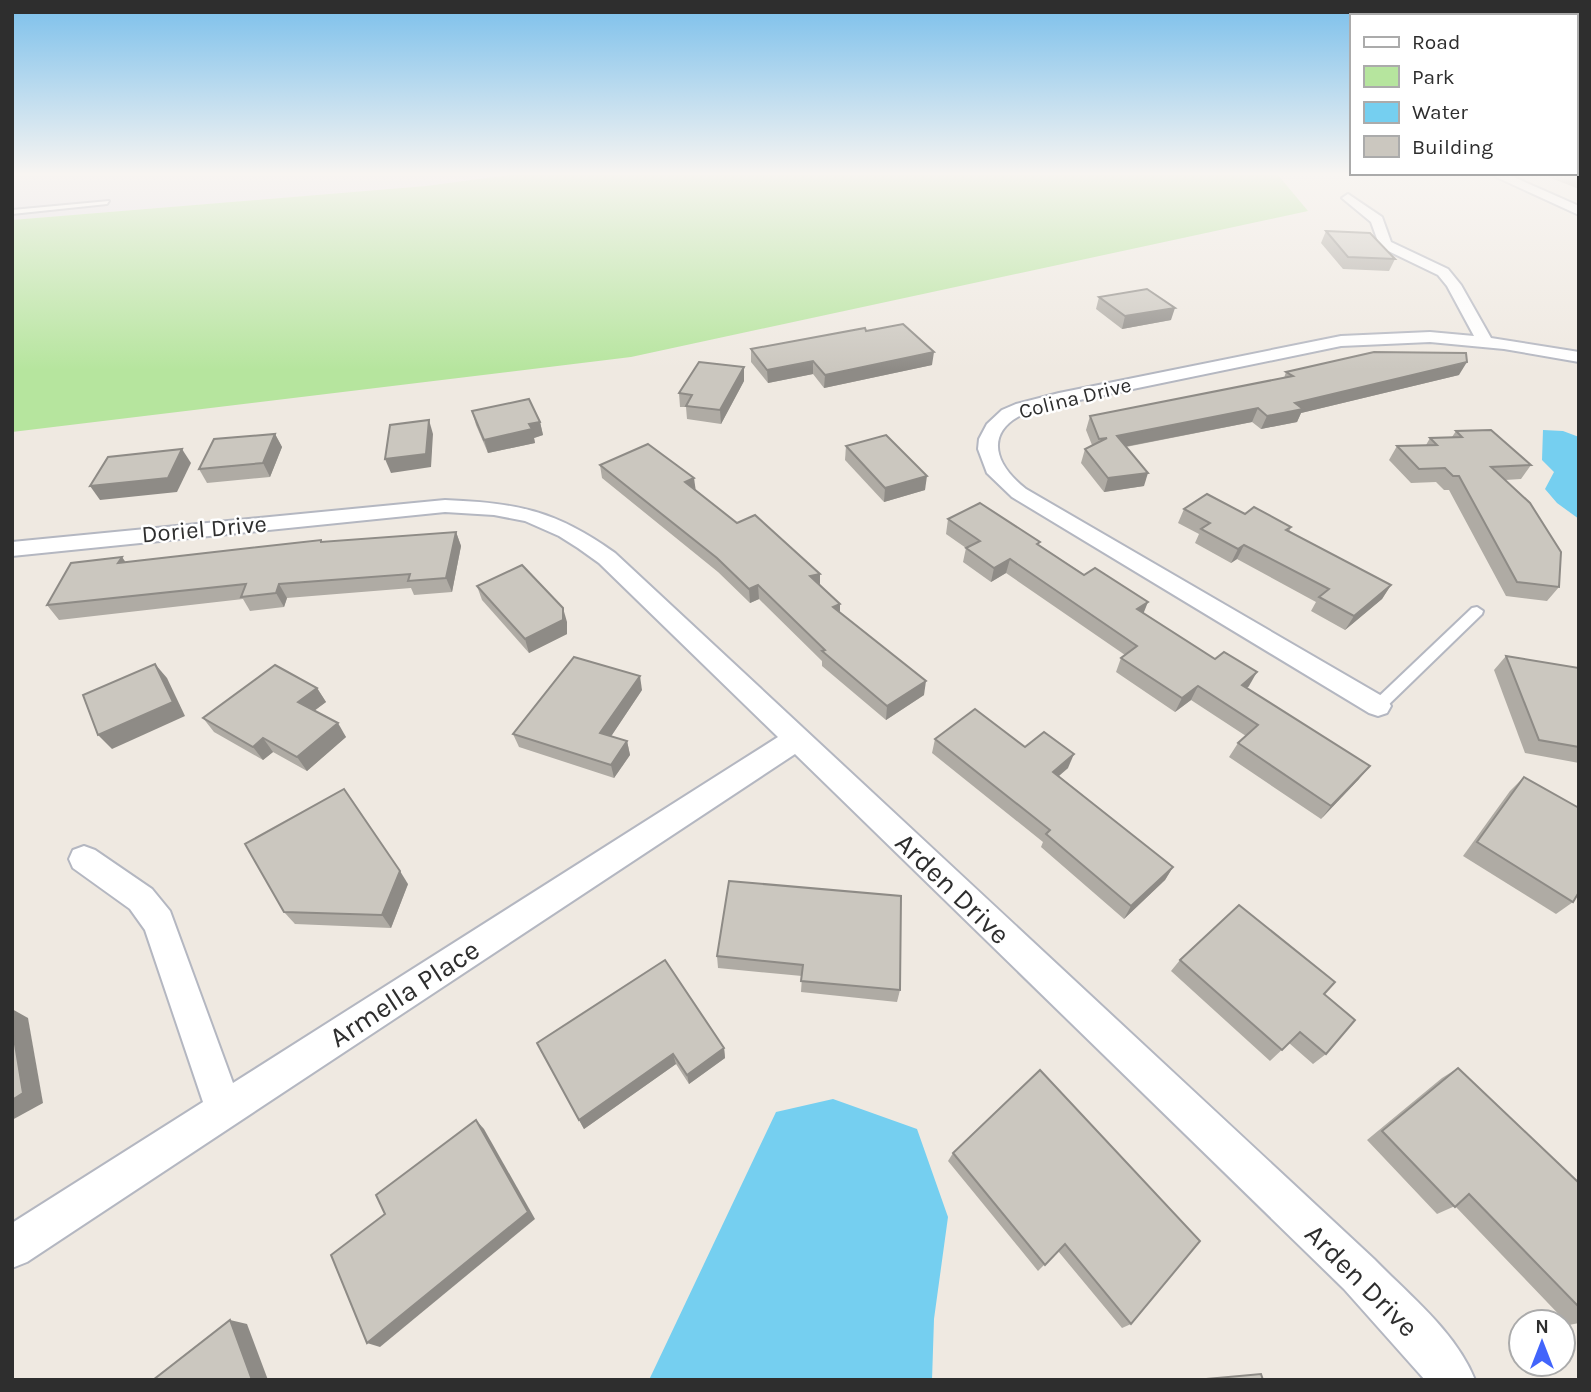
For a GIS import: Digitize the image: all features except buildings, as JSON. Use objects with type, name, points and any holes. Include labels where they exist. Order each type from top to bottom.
[{"type":"street","points":[[1384,240],[1385,244],[1443,272],[1454,285],[1485,342]]},
{"type":"street","name":"Colina Drive","points":[[1378,706],[1019,493],[994,470],[987,455],[987,442],[1003,417],[1016,410],[1059,398],[1331,343],[1393,337],[1485,342],[1579,357]]},
{"type":"street","name":"Arden Drive","points":[[397,510],[445,506],[497,508],[555,523],[607,558],[1359,1274],[1428,1347],[1453,1380]]},
{"type":"street","name":"Doriel Drive","points":[[12,549],[397,510]]},
{"type":"street","name":"Armella Place","points":[[12,1247],[781,750],[795,738]]},
{"type":"street","points":[[84,859],[141,899],[159,922],[224,1108]]},
{"type":"lane","name":"Colina Drive","points":[[1378,706],[1477,611]]},
{"type":"green space","points":[[12,240],[1174,240],[631,357],[12,432]]},
{"type":"water","points":[[1543,430],[1563,431],[1579,437],[1579,519],[1557,503],[1545,489],[1554,472],[1542,460]]},
{"type":"water","points":[[833,1099],[917,1129],[948,1217],[934,1319],[932,1380],[649,1380],[776,1112]]}]
